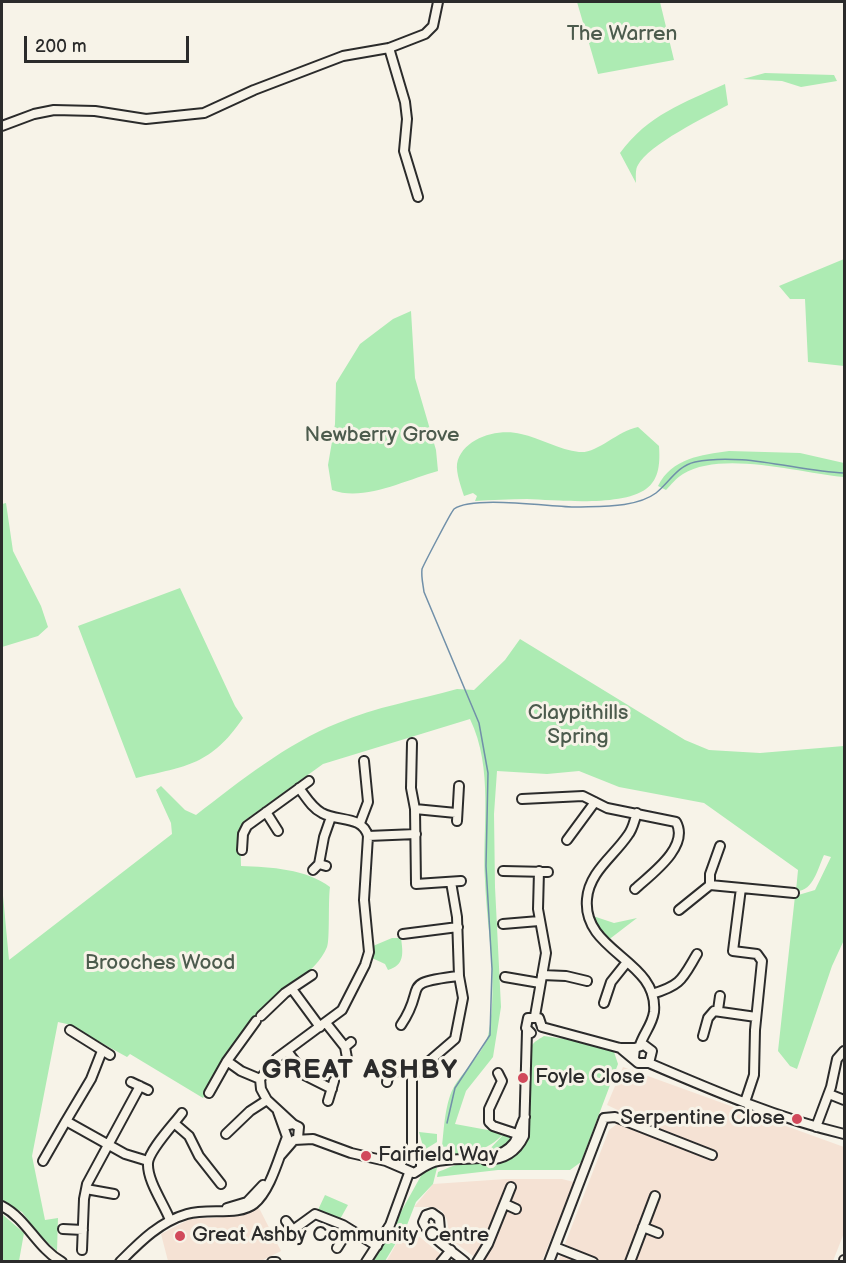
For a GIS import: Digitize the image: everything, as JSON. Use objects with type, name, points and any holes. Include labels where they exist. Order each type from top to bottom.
[{"type":"street","points":[[2,126],[23,117],[54,110],[95,111],[146,119],[198,115],[343,56],[389,48],[429,31],[435,20],[438,2]]},
{"type":"street","points":[[389,48],[405,102],[407,118],[404,151],[418,197]]},
{"type":"street","points":[[412,743],[411,788],[415,809],[416,884],[461,881]]},
{"type":"street","points":[[360,823],[368,802],[364,761]]},
{"type":"street","points":[[242,850],[243,834],[247,826],[309,781]]},
{"type":"street","points":[[415,809],[427,808],[456,817],[459,786]]},
{"type":"street","points":[[299,788],[316,809],[331,817],[360,823],[368,836],[364,900],[368,959],[345,1007],[270,1065],[260,1079],[261,1089],[293,1133],[351,1153],[401,1166],[409,1173]]},
{"type":"street","points":[[522,799],[583,796],[607,808],[674,820],[679,829],[667,861],[635,889]]},
{"type":"street","points":[[567,840],[596,802]]},
{"type":"street","points":[[266,812],[278,831]]},
{"type":"street","points":[[637,813],[629,835],[593,878],[586,900],[590,922],[598,937],[642,975],[652,994],[654,1010],[644,1048],[649,1063]]},
{"type":"street","points":[[320,867],[324,837],[331,817]]},
{"type":"street","points":[[368,836],[416,834]]},
{"type":"street","points":[[710,885],[710,874],[720,846]]},
{"type":"street","points":[[409,1173],[435,1161],[478,1159],[504,1151],[521,1135],[525,1117],[527,1044],[530,1032],[526,1022],[535,1016],[546,952],[539,921],[543,872],[503,871]]},
{"type":"street","points":[[412,1076],[455,1039],[463,998],[459,976],[458,927],[451,882]]},
{"type":"street","points":[[679,910],[710,885],[794,893]]},
{"type":"street","points":[[741,888],[729,951],[754,953],[762,959],[756,1017],[754,1076],[745,1102]]},
{"type":"street","points":[[503,924],[539,921]]},
{"type":"street","points":[[403,934],[458,927]]},
{"type":"street","points":[[652,994],[669,989],[681,982],[697,954]]},
{"type":"street","points":[[604,1003],[611,982],[627,962]]},
{"type":"street","points":[[209,1093],[227,1061],[258,1019],[292,988],[312,975]]},
{"type":"street","points":[[401,1025],[408,1014],[413,992],[421,983],[430,979],[459,976]]},
{"type":"street","points":[[505,977],[541,979],[566,976],[587,981]]},
{"type":"street","points":[[292,988],[323,1025],[348,1045],[347,1058]]},
{"type":"street","points":[[718,1010],[720,996]]},
{"type":"street","points":[[703,1036],[709,1015],[718,1010],[756,1017]]},
{"type":"street","points":[[530,1032],[539,1032],[542,1027],[541,1020],[535,1016]]},
{"type":"street","points":[[542,1027],[621,1048],[644,1048],[664,1068]]},
{"type":"street","points":[[70,1030],[110,1055]]},
{"type":"street","points":[[621,1048],[640,1064],[649,1063],[664,1068],[695,1084],[816,1127],[844,1134]]},
{"type":"street","points":[[634,1058],[644,1048]]},
{"type":"street","points":[[43,1161],[91,1079],[102,1051]]},
{"type":"street","points":[[287,1051],[306,1076],[333,1085],[328,1101]]},
{"type":"street","points":[[816,1127],[829,1095],[838,1057],[844,1051]]},
{"type":"street","points":[[227,1061],[241,1071],[260,1079]]},
{"type":"street","points":[[387,1082],[389,1072],[399,1071],[412,1076]]},
{"type":"street","points":[[498,1073],[505,1081],[489,1109],[489,1122],[493,1126],[521,1135]]},
{"type":"street","points":[[412,1076],[416,1153],[421,1166]]},
{"type":"street","points":[[82,1250],[86,1189],[108,1144],[144,1088],[131,1082]]},
{"type":"street","points":[[829,1095],[844,1100]]},
{"type":"street","points":[[226,1134],[250,1111],[267,1100]]},
{"type":"street","points":[[170,1220],[149,1172],[148,1161],[182,1113]]},
{"type":"street","points":[[549,1262],[604,1118],[615,1117],[712,1155]]},
{"type":"street","points":[[66,1121],[130,1156],[148,1161]]},
{"type":"street","points":[[174,1123],[189,1136],[199,1156],[221,1184]]},
{"type":"street","points":[[125,1260],[141,1241],[170,1220],[195,1212],[225,1209],[247,1202],[269,1180],[293,1133]]},
{"type":"street","points":[[386,1161],[416,1153],[435,1161]]},
{"type":"street","points":[[401,1166],[402,1157]]},
{"type":"street","points":[[366,1262],[397,1209],[409,1173]]},
{"type":"street","points":[[477,1262],[488,1244],[511,1187]]},
{"type":"street","points":[[86,1189],[114,1194]]},
{"type":"street","points":[[630,1262],[655,1196]]},
{"type":"street","points":[[505,1204],[516,1209]]},
{"type":"street","points":[[2,1206],[21,1220],[41,1246],[62,1262]]},
{"type":"street","points":[[286,1221],[295,1232],[315,1214],[349,1229],[377,1246]]},
{"type":"street","points":[[643,1227],[658,1233]]},
{"type":"street","points":[[63,1229],[82,1230]]},
{"type":"street","points":[[337,1248],[349,1229]]},
{"type":"street","points":[[441,1241],[465,1262]]},
{"type":"street","points":[[555,1247],[593,1262]]},
{"type":"street","points":[[441,1262],[450,1250]]},
{"type":"shaded area","points":[[623,1067],[844,1147],[844,1233],[833,1261],[558,1262],[609,1130],[617,1124],[622,1112],[607,1105]]},
{"type":"shaded area","points":[[506,1179],[562,1179],[574,1182],[542,1261],[480,1261],[450,1239],[447,1220],[442,1211],[434,1207],[414,1207],[433,1184]]},
{"type":"shaded area","points":[[259,1208],[281,1251],[261,1261],[168,1261],[161,1234],[190,1219],[242,1216]]},
{"type":"shaded area","points":[[407,1225],[415,1233],[449,1261],[386,1262]]},
{"type":"green space","name":"The Warren","points":[[577,2],[660,2],[674,60],[598,74]]},
{"type":"green space","points":[[765,73],[834,75],[837,81],[801,87],[782,81],[743,79]]},
{"type":"green space","points":[[725,84],[728,105],[653,149],[637,167],[636,183],[620,153],[631,140],[654,119],[667,111]]},
{"type":"green space","points":[[844,259],[844,366],[808,362],[805,299],[790,299],[779,286]]},
{"type":"green space","name":"Newberry Grove","points":[[411,311],[415,378],[436,450],[438,471],[371,492],[344,493],[332,490],[328,465],[335,424],[336,383],[360,344],[393,319]]},
{"type":"green space","points":[[638,427],[659,446],[659,458],[657,475],[651,485],[635,495],[588,501],[527,499],[475,501],[477,496],[473,493],[464,496],[457,464],[466,448],[482,437],[512,432],[572,451],[586,452]]},
{"type":"green space","points":[[729,451],[800,453],[844,463],[844,477],[762,465],[718,464],[699,467],[683,474],[666,490],[658,486],[671,469],[679,464],[698,456]]},
{"type":"green space","points":[[6,503],[13,551],[41,606],[48,627],[38,636],[2,647],[2,504]]},
{"type":"green space","points":[[180,588],[235,706],[243,718],[220,746],[197,761],[136,778],[78,626]]},
{"type":"green space","points":[[520,639],[685,740],[709,750],[760,753],[844,746],[844,940],[832,966],[797,1069],[790,1066],[778,1051],[795,896],[815,890],[831,857],[824,855],[811,883],[807,888],[796,891],[798,870],[704,803],[619,787],[579,771],[547,774],[497,771],[494,814],[495,887],[501,1007],[493,1057],[466,1091],[455,1124],[504,1133],[491,1145],[476,1151],[442,1155],[451,1146],[442,1147],[449,1099],[455,1085],[484,1046],[489,1031],[491,1012],[492,975],[484,861],[485,778],[477,738],[470,719],[323,764],[244,821],[240,830],[241,866],[276,868],[299,873],[330,887],[328,943],[322,957],[314,966],[264,1009],[248,1026],[203,1098],[130,1054],[127,1057],[67,1024],[58,1022],[32,1156],[45,1220],[58,1218],[57,1251],[40,1236],[22,1212],[2,1202],[2,885],[9,960],[172,834],[171,823],[156,790],[161,786],[185,810],[196,815],[282,752],[352,717],[457,689],[474,690],[505,660]]},
{"type":"green space","points":[[593,916],[614,923],[637,918],[607,941]]},
{"type":"green space","points":[[392,938],[401,938],[402,958],[394,968],[388,970],[385,964],[372,958],[373,946]]},
{"type":"green space","points":[[544,1036],[593,1043],[614,1052],[618,1064],[581,1162],[570,1170],[498,1170],[437,1177],[438,1172],[455,1165],[501,1163],[520,1152],[526,1138],[528,1122],[527,1055],[534,1043]]},
{"type":"green space","points":[[419,1132],[437,1134],[437,1142],[424,1150]]},
{"type":"green space","points":[[506,1132],[511,1136],[511,1142],[504,1150],[484,1155]]},
{"type":"green space","points":[[438,1164],[433,1184],[416,1202],[407,1225],[385,1261],[373,1262],[422,1174],[428,1168]]},
{"type":"green space","points":[[325,1195],[348,1205],[339,1221],[317,1212]]},
{"type":"green space","points":[[2,1214],[24,1233],[19,1261],[2,1261]]},
{"type":"waterway","points":[[447,1123],[455,1088],[490,1035],[492,969],[486,866],[488,773],[479,723],[424,592],[422,578],[422,569],[452,512],[464,505],[494,502],[576,507],[628,504],[656,493],[683,467],[695,462],[713,460],[732,459],[844,473]]},
{"type":"place","name":"Foyle Close","points":[[523,1078]]},
{"type":"place","name":"Serpentine Close","points":[[797,1119]]},
{"type":"place","name":"Fairfield Way","points":[[366,1156]]},
{"type":"place","name":"Great Ashby Community Centre","points":[[180,1236]]},
{"type":"district","name":"GREAT ASHBY","points":[[360,1071]]},
{"type":"park label","name":"Claypithills Spring","points":[[578,726]]},
{"type":"park label","name":"Brooches Wood","points":[[160,964]]}]
